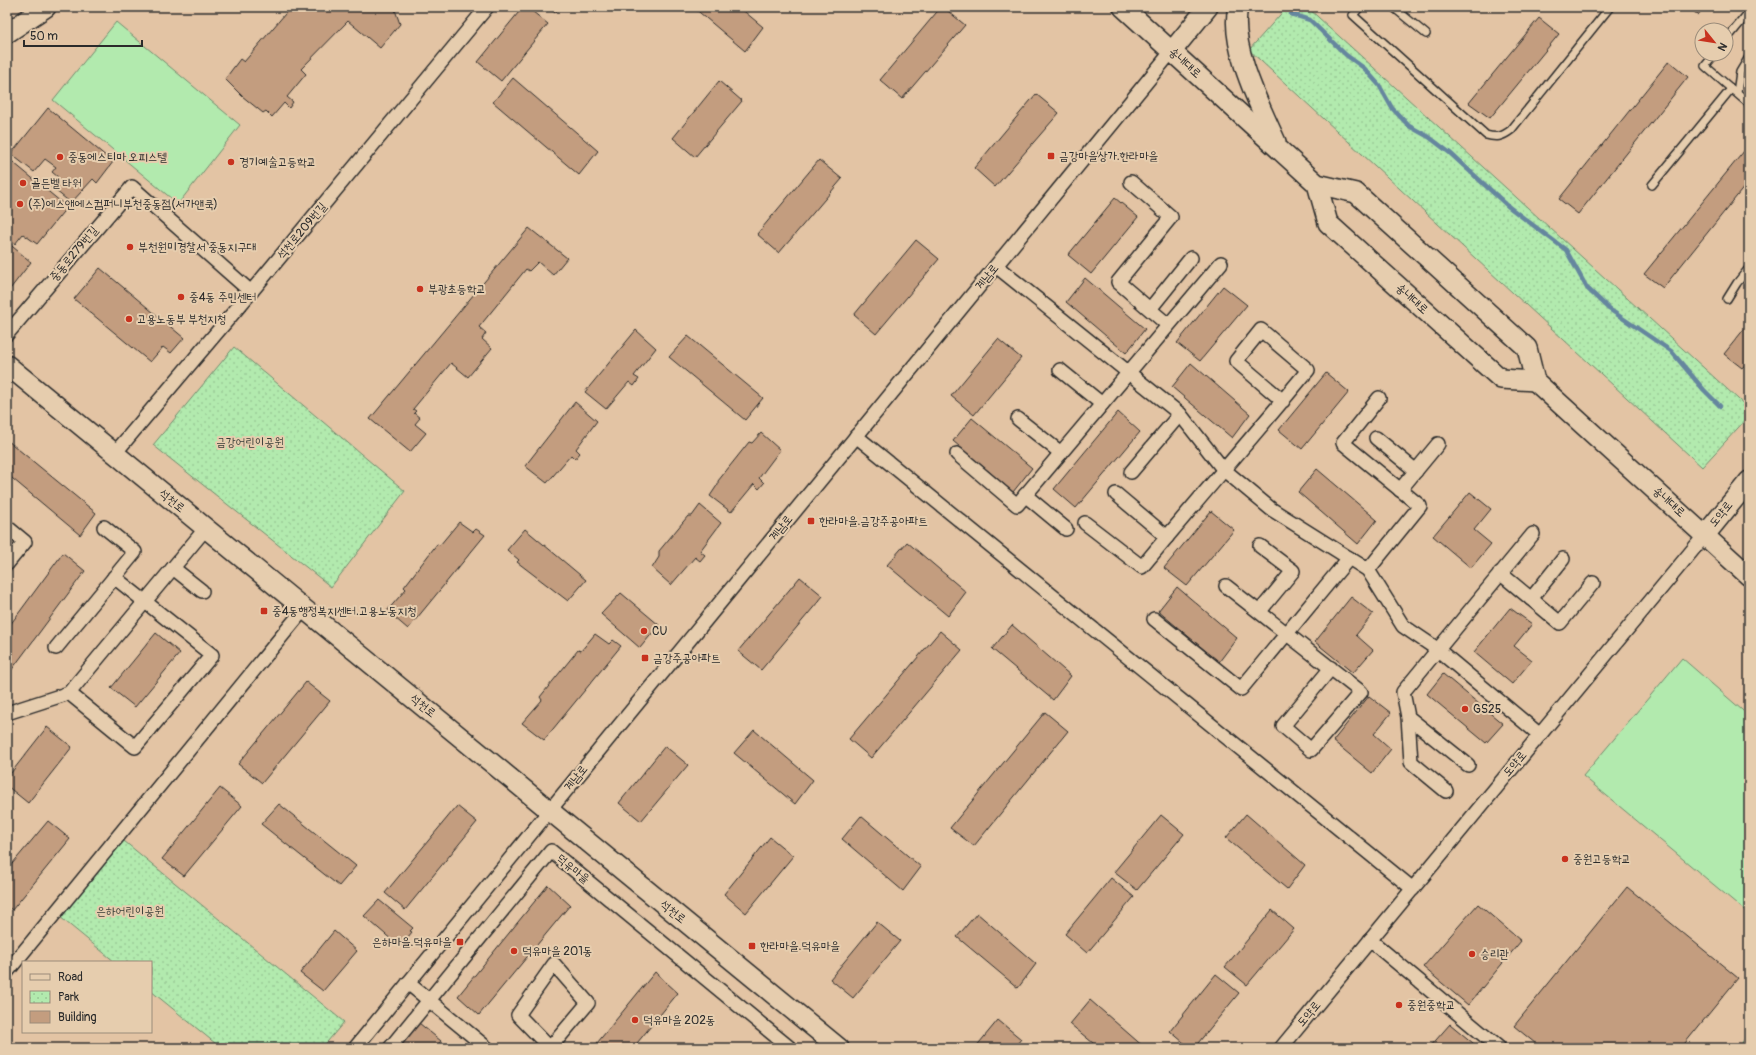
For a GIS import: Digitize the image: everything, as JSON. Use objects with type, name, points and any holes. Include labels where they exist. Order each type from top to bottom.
[{"type":"street","points":[[7,26],[23,7]]},
{"type":"street","points":[[7,33],[46,7]]},
{"type":"street","name":"석천로209번길","points":[[115,453],[251,292],[487,7]]},
{"type":"street","name":"송내대로","points":[[1123,7],[1317,184],[1328,223],[1501,379],[1535,381],[1749,576]]},
{"type":"street","name":"계남로","points":[[354,1048],[1208,7]]},
{"type":"street","points":[[1238,7],[1236,16],[1241,54],[1256,96],[1279,148]]},
{"type":"street","points":[[1130,182],[1171,217],[1118,282],[1168,325]]},
{"type":"street","points":[[1317,184],[1356,193],[1527,348],[1535,381]]},
{"type":"street","name":"중동로279번길","points":[[7,334],[132,187],[251,292]]},
{"type":"street","points":[[1150,309],[1191,258]]},
{"type":"street","points":[[957,454],[1017,505],[1221,263]]},
{"type":"street","points":[[996,266],[1180,414],[1223,469],[1270,509],[1368,570],[1403,626],[1437,649],[1540,735]]},
{"type":"street","points":[[1085,523],[1142,567],[1223,469],[1283,401],[1308,370],[1261,330],[1236,361],[1283,401]]},
{"type":"street","name":"석천로","points":[[7,365],[839,1048]]},
{"type":"street","points":[[1060,370],[1102,404]]},
{"type":"street","points":[[1368,570],[1420,506],[1343,443],[1379,398]]},
{"type":"street","points":[[1131,472],[1180,414]]},
{"type":"street","points":[[1018,419],[1061,453]]},
{"type":"street","points":[[856,436],[1413,889]]},
{"type":"street","points":[[1376,438],[1416,471]]},
{"type":"street","points":[[1400,490],[1438,444]]},
{"type":"street","name":"도약로","points":[[1281,1048],[1749,481]]},
{"type":"street","points":[[1116,494],[1166,537]]},
{"type":"street","points":[[1025,495],[1066,529]]},
{"type":"street","points":[[7,527],[25,542],[7,564]]},
{"type":"street","points":[[56,648],[135,552],[104,527]]},
{"type":"street","points":[[7,713],[69,693],[206,528]]},
{"type":"street","points":[[1446,791],[1411,762],[1408,717],[1403,692],[1533,534]]},
{"type":"street","points":[[1260,546],[1293,571],[1260,611]]},
{"type":"street","points":[[1154,619],[1241,689],[1349,558]]},
{"type":"street","points":[[1530,599],[1563,558]]},
{"type":"street","points":[[173,568],[202,591]]},
{"type":"street","points":[[1500,573],[1560,624],[1594,584]]},
{"type":"street","points":[[69,693],[135,747],[212,655],[114,577]]},
{"type":"street","points":[[1226,586],[1260,611],[1361,692],[1311,750],[1282,726],[1331,668]]},
{"type":"street","points":[[7,972],[304,609]]},
{"type":"street","points":[[1408,717],[1468,765]]},
{"type":"street","name":"덕유마을","points":[[390,1048],[551,851],[790,1048]]},
{"type":"street","points":[[1370,940],[1499,1048]]},
{"type":"street","points":[[554,964],[588,1003],[550,1048],[518,1016],[554,964]]},
{"type":"street","points":[[408,983],[487,1048]]},
{"type":"lane","points":[[1360,7],[1353,15],[1486,135],[1494,138],[1504,136],[1511,130],[1610,7]]},
{"type":"lane","points":[[1393,7],[1426,34]]},
{"type":"lane","points":[[1734,30],[1749,12]]},
{"type":"lane","points":[[1652,185],[1734,91],[1740,72],[1749,57]]},
{"type":"lane","points":[[1708,62],[1705,66],[1749,104]]},
{"type":"lane","points":[[1727,299],[1749,268]]},
{"type":"green space","points":[[1287,7],[1307,7],[1749,409],[1749,416],[1702,467],[1249,50]]},
{"type":"green space","points":[[116,22],[240,125],[178,204],[53,100]]},
{"type":"green space","name":"금강어린이공원","points":[[234,347],[405,491],[331,587],[153,445]]},
{"type":"green space","points":[[1682,658],[1749,716],[1749,914],[1583,776]]},
{"type":"green space","name":"은하어린이공원","points":[[124,841],[344,1022],[322,1048],[221,1048],[152,992],[152,961],[114,961],[60,917]]},
{"type":"green space","points":[[1749,1034],[1749,1048],[1737,1048]]},
{"type":"building","points":[[291,7],[394,7],[400,24],[380,48],[348,21],[301,69],[306,74],[287,97],[293,102],[289,108],[284,103],[272,117],[266,111],[263,113],[242,96],[225,79],[240,59],[244,62]]},
{"type":"building","points":[[523,7],[527,7],[548,24],[501,81],[478,62]]},
{"type":"building","points":[[548,7],[560,7],[555,13]]},
{"type":"building","points":[[693,7],[739,7],[763,27],[745,51]]},
{"type":"building","points":[[941,7],[965,25],[902,99],[880,80]]},
{"type":"building","points":[[1688,7],[1704,7],[1698,15]]},
{"type":"building","points":[[1539,18],[1559,34],[1490,118],[1469,103]]},
{"type":"building","points":[[1669,61],[1688,77],[1578,214],[1559,199]]},
{"type":"building","points":[[513,78],[598,151],[579,175],[493,102]]},
{"type":"building","points":[[719,81],[742,101],[695,157],[673,138]]},
{"type":"building","points":[[1036,94],[1059,113],[995,187],[974,168]]},
{"type":"building","name":"중동에스티마 오피스텔","points":[[48,108],[113,162],[97,183],[93,179],[71,203],[51,187],[58,177],[52,172],[56,167],[45,159],[34,172],[11,154]]},
{"type":"building","points":[[1749,145],[1749,181],[1663,288],[1644,274]]},
{"type":"building","name":"골든벨 타워","points":[[8,158],[67,207],[37,244],[23,234],[15,244],[7,238]]},
{"type":"building","points":[[819,160],[842,179],[779,253],[757,234]]},
{"type":"building","points":[[1115,198],[1138,217],[1091,274],[1068,255]]},
{"type":"building","name":"부광초등학교","points":[[529,228],[567,258],[553,275],[538,262],[529,271],[526,269],[479,327],[486,333],[482,339],[492,348],[468,377],[451,363],[413,409],[416,411],[414,413],[420,418],[415,424],[426,433],[410,452],[370,419]]},
{"type":"building","points":[[916,240],[939,259],[876,334],[854,315]]},
{"type":"building","points":[[7,242],[31,262],[7,293]]},
{"type":"building","name":"고용노동부 부천지청","points":[[100,268],[184,338],[171,353],[163,347],[150,362],[74,299]]},
{"type":"building","points":[[1085,278],[1145,329],[1126,353],[1066,302]]},
{"type":"building","points":[[1223,286],[1247,305],[1200,361],[1177,343]]},
{"type":"building","points":[[1749,323],[1749,360],[1742,368],[1724,354]]},
{"type":"building","points":[[636,330],[656,348],[634,376],[639,379],[634,386],[629,382],[606,409],[585,392]]},
{"type":"building","points":[[688,336],[763,398],[745,420],[669,357]]},
{"type":"building","points":[[998,339],[1021,358],[974,415],[951,396]]},
{"type":"building","points":[[1191,363],[1250,414],[1232,438],[1172,387]]},
{"type":"building","points":[[1326,373],[1349,392],[1302,449],[1279,430]]},
{"type":"building","points":[[575,402],[597,421],[576,449],[580,453],[575,459],[571,455],[547,483],[525,466]]},
{"type":"building","points":[[1118,412],[1140,432],[1076,508],[1054,489]]},
{"type":"building","points":[[972,418],[1032,468],[1013,492],[953,441]]},
{"type":"building","points":[[761,433],[780,450],[759,478],[764,483],[759,489],[754,484],[731,512],[710,496],[718,484],[718,481],[749,442],[752,443]]},
{"type":"building","points":[[7,440],[96,513],[80,535],[7,474]]},
{"type":"building","points":[[1317,469],[1377,520],[1358,544],[1298,492]]},
{"type":"building","points":[[1470,492],[1491,509],[1474,530],[1491,544],[1471,568],[1433,536]]},
{"type":"building","points":[[700,505],[721,523],[700,551],[705,555],[700,561],[695,557],[671,585],[652,568],[659,557],[659,551],[688,516],[692,516]]},
{"type":"building","points":[[1211,511],[1234,530],[1187,586],[1164,568]]},
{"type":"building","points":[[459,522],[473,532],[476,529],[485,535],[408,629],[387,611],[406,589],[404,587],[437,544],[440,545]]},
{"type":"building","points":[[525,529],[586,580],[568,601],[517,562],[519,560],[507,550]]},
{"type":"building","points":[[907,542],[966,592],[948,616],[887,565]]},
{"type":"building","points":[[63,553],[85,571],[7,676],[7,629]]},
{"type":"building","points":[[800,577],[823,596],[761,670],[738,651]]},
{"type":"building","points":[[1177,587],[1237,638],[1219,662],[1158,611]]},
{"type":"building","points":[[621,593],[659,625],[640,648],[601,614]]},
{"type":"building","points":[[1351,597],[1373,614],[1356,635],[1373,650],[1353,673],[1315,642]]},
{"type":"building","points":[[1510,608],[1532,624],[1514,646],[1532,660],[1512,684],[1474,652]]},
{"type":"building","points":[[1012,625],[1071,676],[1053,700],[992,649]]},
{"type":"building","points":[[940,631],[962,650],[871,758],[849,739]]},
{"type":"building","points":[[156,633],[180,653],[135,707],[111,688]]},
{"type":"building","points":[[595,634],[609,644],[613,640],[621,646],[544,740],[522,723],[542,700],[540,697],[578,650],[581,651]]},
{"type":"building","points":[[1443,674],[1503,724],[1486,743],[1427,694]]},
{"type":"building","points":[[306,682],[330,701],[262,783],[238,764]]},
{"type":"building","points":[[1369,696],[1391,713],[1374,734],[1391,749],[1372,773],[1333,741]]},
{"type":"building","points":[[1045,712],[1068,731],[974,846],[950,828]]},
{"type":"building","points":[[47,727],[72,747],[28,803],[7,786],[7,778]]},
{"type":"building","points":[[754,730],[813,780],[795,804],[734,753]]},
{"type":"building","points":[[665,746],[688,765],[641,821],[619,803]]},
{"type":"building","points":[[220,788],[242,806],[184,876],[162,859]]},
{"type":"building","points":[[279,804],[356,866],[339,886],[261,824]]},
{"type":"building","points":[[457,806],[477,822],[405,910],[385,893]]},
{"type":"building","points":[[1246,814],[1305,865],[1287,889],[1226,838]]},
{"type":"building","points":[[1161,815],[1184,834],[1137,890],[1114,872]]},
{"type":"building","points":[[861,816],[921,867],[903,891],[842,839]]},
{"type":"building","points":[[48,821],[70,839],[12,910],[7,906],[7,870]]},
{"type":"building","points":[[770,837],[793,856],[746,913],[724,894]]},
{"type":"building","points":[[1111,878],[1134,897],[1087,953],[1065,934]]},
{"type":"building","name":"덕유마을 201동","points":[[548,885],[570,905],[479,1015],[458,996]]},
{"type":"building","name":"중원고등학교","points":[[1627,887],[1738,978],[1681,1048],[1541,1048],[1514,1026]]},
{"type":"building","points":[[379,900],[413,928],[410,931],[412,932],[400,947],[364,916]]},
{"type":"building","name":"승리관","points":[[1478,904],[1521,941],[1468,1005],[1423,967]]},
{"type":"building","points":[[1272,910],[1294,929],[1247,985],[1225,967]]},
{"type":"building","points":[[977,913],[1036,964],[1018,988],[957,937]]},
{"type":"building","points":[[877,922],[900,941],[853,998],[830,979]]},
{"type":"building","points":[[334,931],[357,951],[323,991],[300,973]]},
{"type":"building","name":"덕유마을 202동","points":[[655,972],[678,993],[633,1048],[593,1048]]},
{"type":"building","points":[[1216,974],[1239,993],[1194,1048],[1190,1048],[1170,1031]]},
{"type":"building","points":[[1090,1000],[1145,1048],[1099,1048],[1070,1024]]},
{"type":"building","points":[[998,1020],[1021,1039],[1014,1048],[975,1048]]},
{"type":"building","points":[[419,1023],[441,1041],[435,1048],[399,1048]]},
{"type":"building","name":"중원중학교","points":[[1450,1024],[1479,1048],[1429,1048]]},
{"type":"waterway","points":[[1291,14],[1310,20],[1346,55],[1364,68],[1379,85],[1392,108],[1409,126],[1429,137],[1450,153],[1509,207],[1566,250],[1587,288],[1609,309],[1671,351],[1704,390],[1720,406]]},
{"type":"place","name":"금강마을상가.한라마을","points":[[1051,156]]},
{"type":"place","name":"중동에스티마 오피스텔","points":[[60,157]]},
{"type":"place","name":"경기예술고등학교","points":[[231,162]]},
{"type":"place","name":"골든벨 타워","points":[[23,183]]},
{"type":"place","name":"(주)에스앤에스컴퍼니부천중동점(서가앤쿡)","points":[[20,204]]},
{"type":"place","name":"부천원미경찰서 중동지구대","points":[[130,247]]},
{"type":"place","name":"부광초등학교","points":[[420,289]]},
{"type":"place","name":"중4동 주민센터","points":[[181,297]]},
{"type":"place","name":"고용노동부 부천지청","points":[[129,319]]},
{"type":"place","name":"한라마을.금강주공아파트","points":[[811,521]]},
{"type":"place","name":"중4동행정복지센터.고용노동지청","points":[[264,611]]},
{"type":"place","name":"CU","points":[[644,631]]},
{"type":"place","name":"금강주공아파트","points":[[645,658]]},
{"type":"place","name":"GS25","points":[[1465,709]]},
{"type":"place","name":"중원고등학교","points":[[1565,859]]},
{"type":"place","name":"은하마을.덕유마을","points":[[460,942]]},
{"type":"place","name":"한라마을.덕유마을","points":[[752,946]]},
{"type":"place","name":"덕유마을 201동","points":[[514,951]]},
{"type":"place","name":"승리관","points":[[1472,954]]},
{"type":"place","name":"중원중학교","points":[[1399,1005]]},
{"type":"place","name":"덕유마을 202동","points":[[635,1020]]}]
